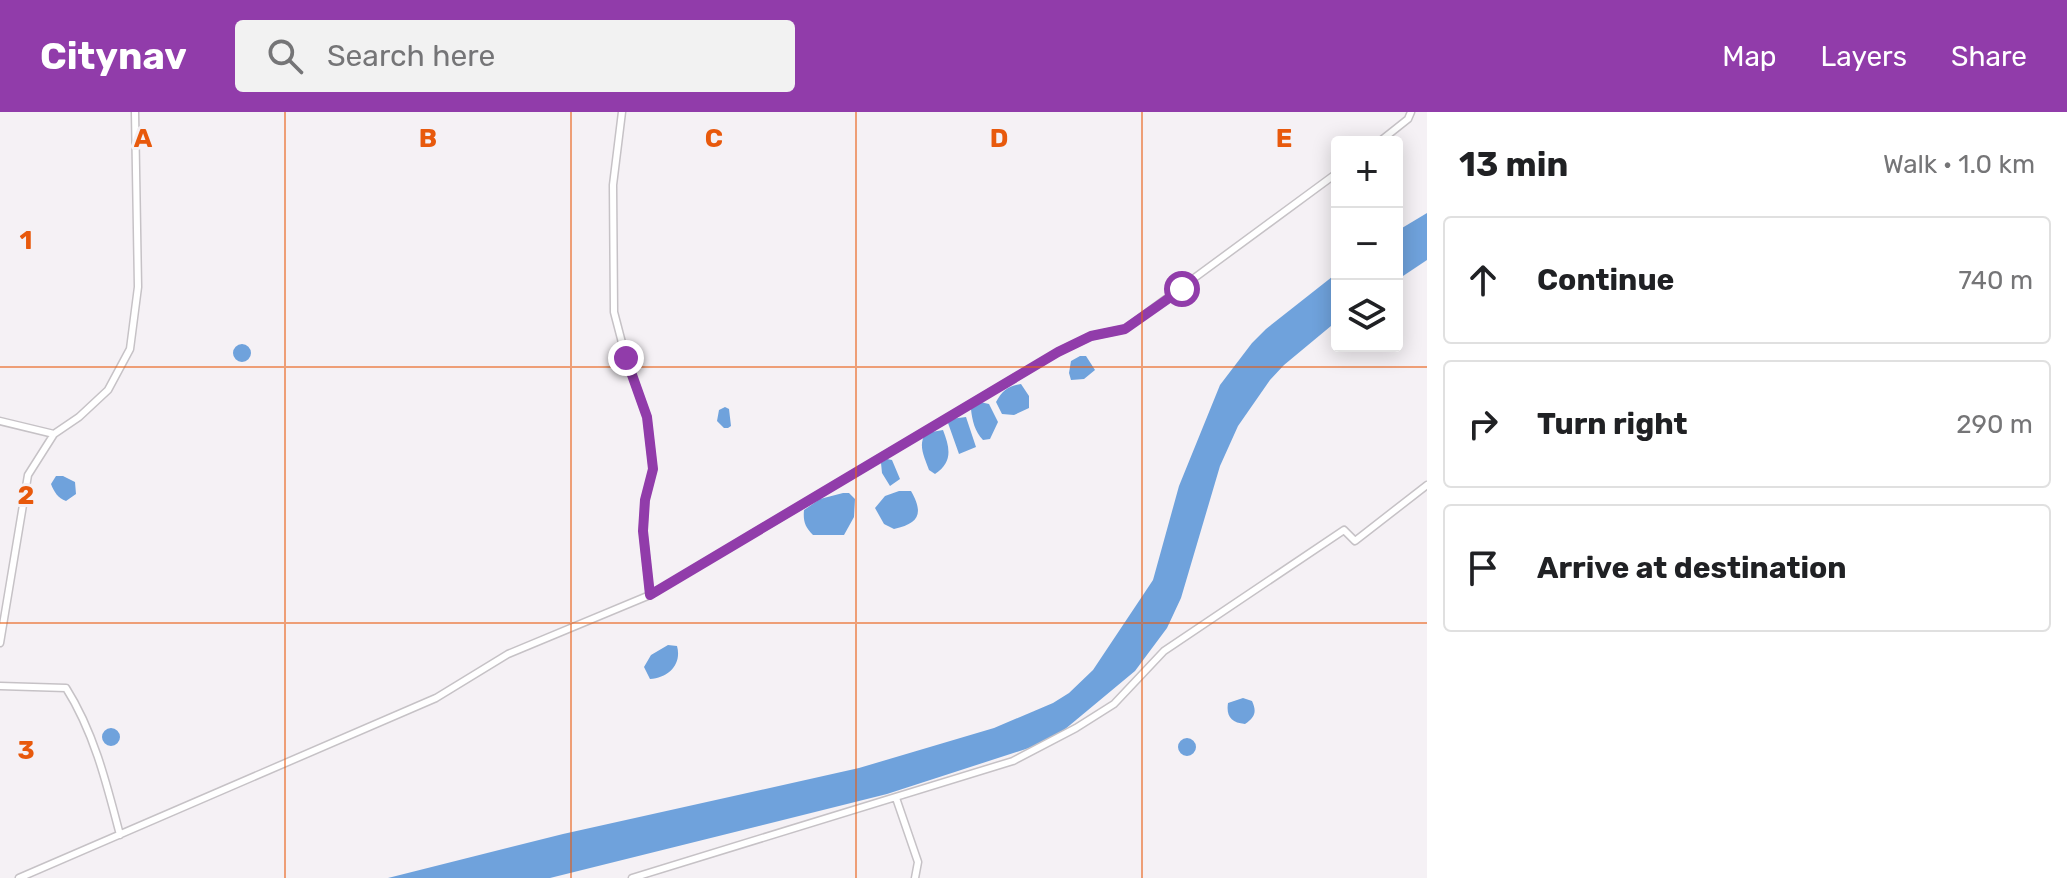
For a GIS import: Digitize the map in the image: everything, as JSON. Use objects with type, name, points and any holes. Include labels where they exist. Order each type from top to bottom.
[{"type":"street","points":[[0,643],[28,475],[54,434],[79,417],[108,390],[130,349],[138,287],[135,112]]},
{"type":"street","points":[[622,112],[613,185],[614,312],[647,417],[653,469],[645,500],[643,531],[650,595]]},
{"type":"street","points":[[1387,136],[1408,119],[1411,112]]},
{"type":"street","points":[[19,878],[436,698],[508,654],[650,595],[1058,352],[1091,336],[1125,329],[1331,177]]},
{"type":"street","points":[[0,421],[54,434]]},
{"type":"street","points":[[632,878],[1013,761],[1114,704],[1164,651],[1344,530],[1355,541],[1427,485]]},
{"type":"street","points":[[0,686],[66,688],[81,712],[105,776],[120,835]]},
{"type":"street","points":[[896,798],[918,862],[915,878]]},
{"type":"water","points":[[1427,213],[1427,260],[1403,276],[1403,227]]},
{"type":"water","points":[[1331,278],[1331,326],[1270,380],[1238,426],[1220,466],[1181,598],[1167,628],[1135,671],[1064,730],[1032,747],[887,794],[550,878],[388,878],[563,834],[859,768],[994,728],[1069,693],[1093,670],[1153,580],[1179,486],[1220,385],[1266,329]]},
{"type":"water","points":[[242,344],[251,353],[242,362],[233,353]]},
{"type":"water","points":[[1086,356],[1095,370],[1084,379],[1071,380],[1071,361]]},
{"type":"water","points":[[1021,384],[1029,396],[1029,408],[1014,415],[1002,414],[996,402],[998,398],[1009,388]]},
{"type":"water","points":[[980,402],[989,404],[998,422],[990,439],[983,440],[973,422],[971,409]]},
{"type":"water","points":[[729,409],[731,426],[728,428],[717,421],[719,410]]},
{"type":"water","points":[[966,417],[976,447],[959,454],[948,423],[951,419]]},
{"type":"water","points":[[943,430],[947,460],[935,474],[929,470],[922,442],[926,433]]},
{"type":"water","points":[[892,460],[900,479],[890,486],[882,473],[881,463]]},
{"type":"water","points":[[56,476],[75,482],[76,494],[66,501],[51,484]]},
{"type":"water","points":[[911,491],[918,512],[909,524],[894,529],[884,524],[875,508],[885,496]]},
{"type":"water","points":[[849,493],[855,499],[854,517],[844,535],[813,535],[805,524],[804,510],[820,499]]},
{"type":"water","points":[[668,645],[677,646],[676,664],[663,676],[650,679],[644,667],[651,655]]},
{"type":"water","points":[[1243,698],[1252,701],[1255,711],[1245,724],[1230,718],[1228,712],[1228,703]]},
{"type":"water","points":[[107,728],[115,728],[120,737],[118,744],[107,746],[102,741],[102,733]]},
{"type":"water","points":[[1187,738],[1196,747],[1187,756],[1178,747]]},
{"type":"route","points":[[626,358],[647,417],[653,469],[645,500],[643,531],[650,595],[1058,352],[1091,336],[1125,329],[1182,289]]}]
